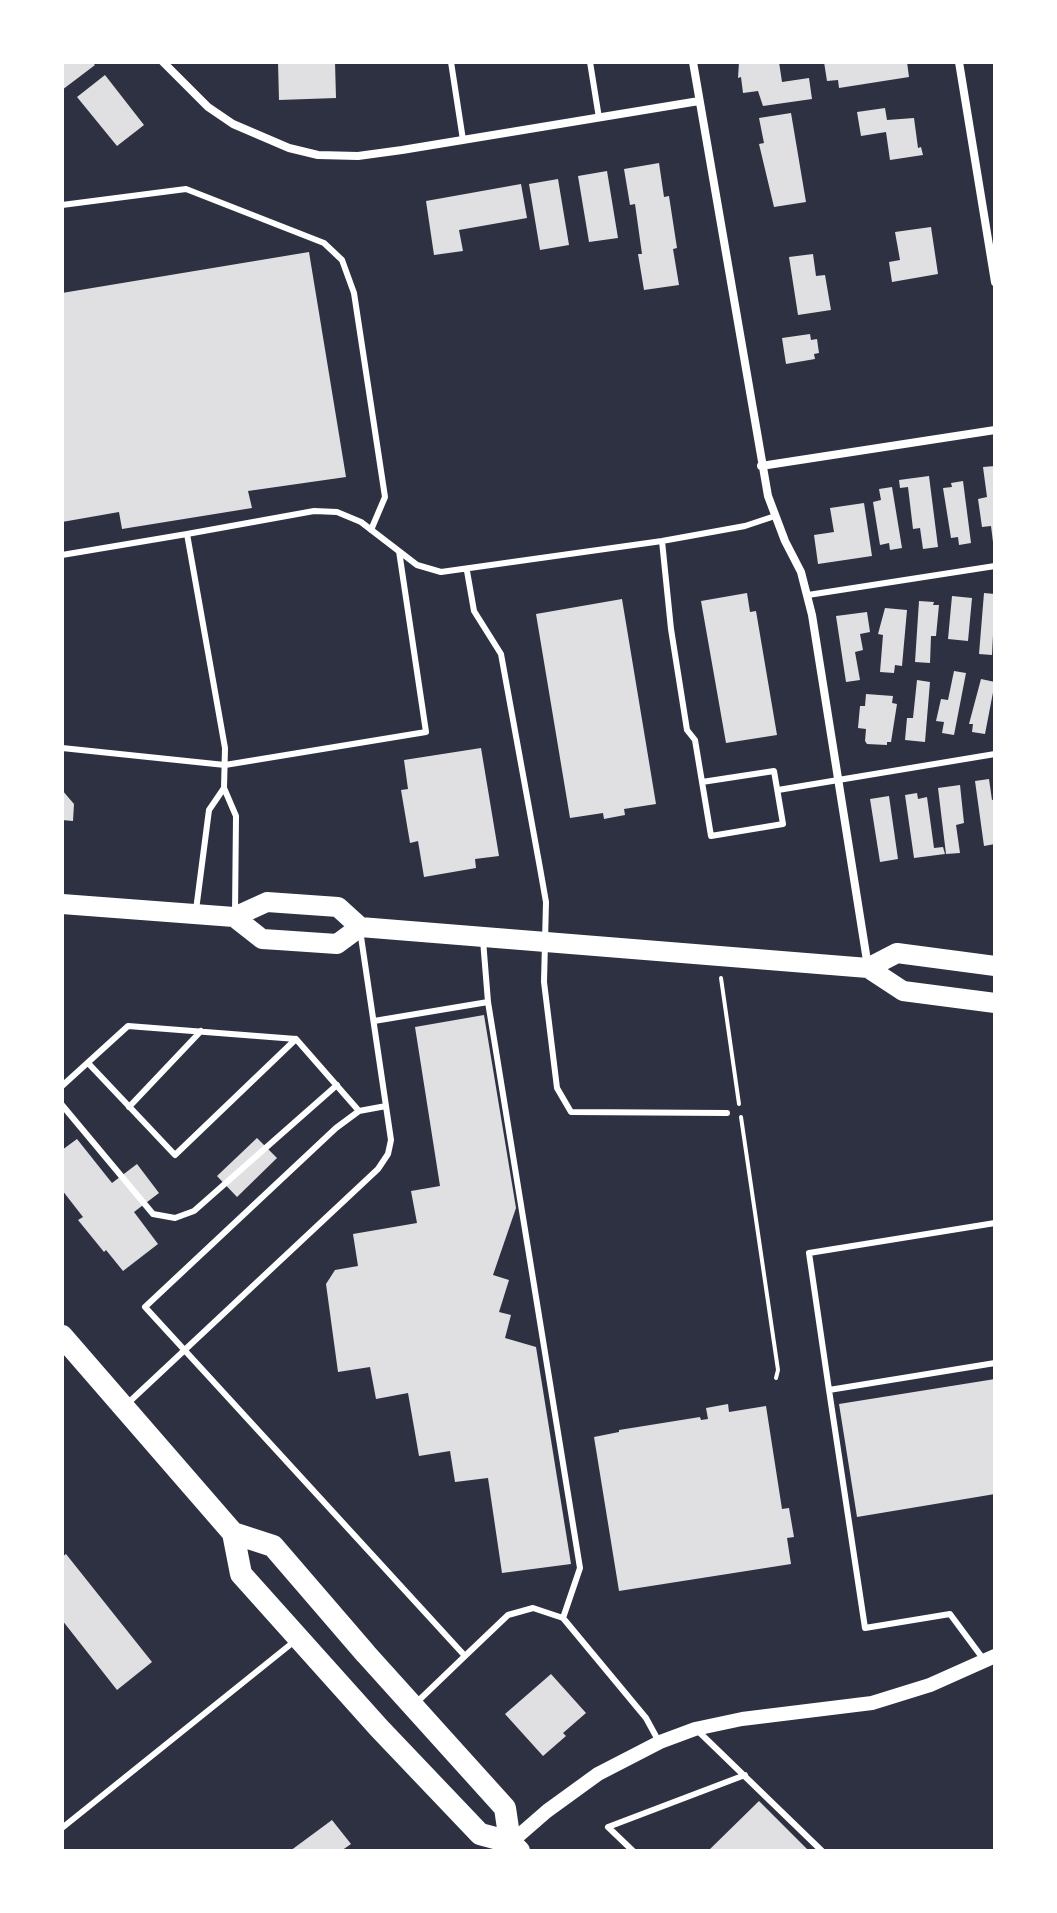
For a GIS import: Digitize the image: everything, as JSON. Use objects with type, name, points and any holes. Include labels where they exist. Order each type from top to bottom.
[{"type":"highway","points":[[62,1336],[233,1533],[241,1574],[379,1728],[480,1834],[510,1848]]},
{"type":"highway","points":[[233,1533],[273,1546],[505,1808],[510,1848]]},
{"type":"main road","points":[[62,904],[234,917],[267,902],[338,907],[360,927],[868,968],[903,991],[995,1003]]},
{"type":"main road","points":[[234,917],[262,939],[337,944],[360,927]]},
{"type":"main road","points":[[868,968],[897,953],[995,966]]},
{"type":"street","points":[[163,62],[208,107],[260,138],[318,155],[358,156],[699,101]]},
{"type":"street","points":[[693,62],[761,466],[775,516],[801,572],[808,595],[868,968]]},
{"type":"street","points":[[959,62],[995,282]]},
{"type":"street","points":[[761,466],[995,430]]},
{"type":"street","points":[[510,1848],[598,1774],[660,1742],[695,1729],[776,1713],[872,1703],[930,1685],[990,1659]]},
{"type":"lane","points":[[451,62],[463,140]]},
{"type":"lane","points":[[590,62],[599,118]]},
{"type":"lane","points":[[62,205],[186,189],[324,243],[342,260],[354,293],[385,497],[371,530]]},
{"type":"lane","points":[[62,555],[314,511],[337,512],[361,522],[417,565],[441,572],[467,571],[662,541],[745,526],[775,516]]},
{"type":"lane","points":[[187,534],[225,748],[224,788],[236,816],[234,917]]},
{"type":"lane","points":[[662,541],[671,629],[687,730],[695,740],[702,782],[711,836],[783,824],[774,771],[702,782]]},
{"type":"lane","points":[[62,748],[225,765],[426,732],[399,551]]},
{"type":"lane","points":[[808,595],[995,566]]},
{"type":"lane","points":[[467,571],[474,611],[501,654],[546,902],[544,982],[557,1088],[571,1112],[727,1113]]},
{"type":"lane","points":[[778,790],[995,754]]},
{"type":"lane","points":[[195,914],[209,810],[224,788]]},
{"type":"lane","points":[[124,1407],[378,1169],[388,1154],[391,1140],[360,927]]},
{"type":"lane","points":[[482,937],[488,1002],[580,1568],[563,1618]]},
{"type":"lane","points":[[374,1021],[488,1002]]},
{"type":"lane","points":[[62,1086],[128,1026],[201,1031],[296,1039],[359,1111]]},
{"type":"lane","points":[[129,1107],[201,1031]]},
{"type":"lane","points":[[88,1063],[175,1155],[296,1039]]},
{"type":"lane","points":[[62,1105],[153,1214],[175,1218],[194,1211],[337,1085]]},
{"type":"lane","points":[[386,1106],[359,1111],[325,1139],[145,1307],[465,1656]]},
{"type":"lane","points":[[990,1659],[950,1614],[865,1628],[809,1253],[995,1223]]},
{"type":"lane","points":[[829,1390],[995,1363]]},
{"type":"lane","points":[[413,1706],[508,1615],[533,1608],[563,1618],[646,1718],[660,1742]]},
{"type":"lane","points":[[62,1828],[299,1638]]},
{"type":"lane","points":[[695,1729],[822,1851]]},
{"type":"lane","points":[[633,1851],[608,1827],[745,1775]]},
{"type":"path","points":[[719,956],[778,1370],[776,1378]]},
{"type":"building","points":[[62,62],[92,62],[95,65],[62,90]]},
{"type":"building","points":[[278,62],[335,62],[336,98],[279,100]]},
{"type":"building","points":[[739,62],[779,62],[782,82],[809,78],[812,99],[763,106],[758,91],[743,93],[741,77],[738,78]]},
{"type":"building","points":[[824,62],[907,62],[909,77],[839,88],[838,80],[827,81]]},
{"type":"building","points":[[105,75],[144,125],[117,146],[77,97]]},
{"type":"building","points":[[885,108],[887,120],[914,118],[918,148],[921,147],[923,155],[890,160],[886,132],[861,136],[857,112]]},
{"type":"building","points":[[791,113],[806,202],[774,207],[759,144],[764,143],[759,118]]},
{"type":"building","points":[[659,163],[664,197],[669,196],[679,285],[644,290],[635,204],[630,205],[624,169]]},
{"type":"building","points":[[607,171],[618,238],[589,242],[578,176]]},
{"type":"building","points":[[558,179],[569,245],[540,250],[529,184]]},
{"type":"building","points":[[521,184],[527,218],[459,230],[463,251],[434,255],[426,201]]},
{"type":"building","points":[[931,227],[938,274],[892,282],[889,262],[900,260],[895,232]]},
{"type":"building","points":[[309,252],[346,477],[248,491],[252,508],[122,529],[119,512],[62,522],[62,293]]},
{"type":"building","points":[[813,254],[816,276],[825,275],[831,310],[798,315],[789,257]]},
{"type":"building","points":[[810,334],[811,340],[817,339],[819,353],[814,354],[815,359],[786,364],[782,338]]},
{"type":"building","points":[[995,466],[993,542],[991,526],[982,527],[978,499],[987,497],[983,467]]},
{"type":"building","points":[[929,476],[938,547],[923,549],[920,528],[913,529],[908,487],[900,488],[899,480]]},
{"type":"building","points":[[963,481],[971,543],[959,545],[958,537],[951,538],[943,488]]},
{"type":"building","points":[[892,487],[902,548],[890,550],[889,543],[880,545],[873,502],[881,500],[879,489]]},
{"type":"building","points":[[864,503],[872,556],[818,564],[814,535],[834,532],[830,508]]},
{"type":"building","points":[[747,593],[750,612],[756,611],[777,735],[726,743],[701,601]]},
{"type":"building","points":[[984,593],[995,594],[992,655],[979,654]]},
{"type":"building","points":[[952,596],[972,598],[968,641],[948,639]]},
{"type":"building","points":[[622,599],[656,804],[624,809],[625,815],[604,819],[603,813],[570,818],[536,614]]},
{"type":"building","points":[[919,601],[939,605],[936,636],[931,636],[930,663],[915,662]]},
{"type":"building","points":[[885,608],[907,610],[902,666],[895,665],[894,673],[880,672],[883,635],[878,634]]},
{"type":"building","points":[[867,612],[870,632],[860,634],[863,650],[855,652],[860,680],[846,682],[836,616]]},
{"type":"building","points":[[954,671],[966,673],[954,735],[942,733],[944,722],[936,721],[941,699],[948,700]]},
{"type":"building","points":[[981,679],[995,682],[985,734],[972,732],[973,724],[969,724]]},
{"type":"building","points":[[917,680],[930,682],[925,742],[905,740],[907,718],[913,718]]},
{"type":"building","points":[[866,694],[893,696],[892,703],[897,704],[891,742],[887,745],[867,744],[866,729],[858,728],[860,706],[865,706]]},
{"type":"building","points":[[481,748],[499,856],[475,859],[476,868],[424,877],[418,841],[410,843],[401,790],[408,789],[404,760]]},
{"type":"building","points":[[989,779],[992,800],[995,799],[995,844],[984,846],[975,781]]},
{"type":"building","points":[[960,785],[964,823],[956,825],[960,853],[946,854],[938,788]]},
{"type":"building","points":[[62,790],[74,804],[73,821],[62,820]]},
{"type":"building","points":[[917,793],[918,799],[927,797],[934,848],[943,847],[945,854],[914,858],[905,795]]},
{"type":"building","points":[[889,796],[898,859],[880,862],[870,799]]},
{"type":"building","points":[[484,1015],[516,1208],[493,1275],[509,1280],[499,1312],[511,1315],[505,1338],[536,1347],[571,1564],[502,1573],[488,1478],[455,1482],[450,1451],[419,1456],[408,1393],[376,1399],[370,1367],[338,1372],[326,1284],[335,1270],[358,1266],[353,1234],[417,1223],[411,1191],[440,1186],[415,1027]]},
{"type":"building","points":[[257,1138],[277,1158],[237,1197],[217,1176]]},
{"type":"building","points":[[77,1139],[112,1183],[137,1164],[159,1193],[134,1212],[158,1244],[123,1271],[78,1220],[83,1217],[62,1190],[62,1150]]},
{"type":"building","points":[[995,1379],[995,1494],[857,1517],[839,1404]]},
{"type":"building","points":[[728,1404],[729,1412],[766,1406],[782,1509],[789,1508],[794,1537],[787,1538],[791,1564],[619,1591],[594,1437],[700,1417],[701,1420],[708,1419],[706,1408]]},
{"type":"building","points":[[66,1554],[152,1662],[117,1690],[62,1620],[62,1557]]},
{"type":"building","points":[[551,1674],[586,1713],[543,1756],[505,1714]]},
{"type":"building","points":[[759,1801],[809,1851],[708,1851]]},
{"type":"building","points":[[332,1820],[351,1844],[341,1851],[290,1851]]}]
